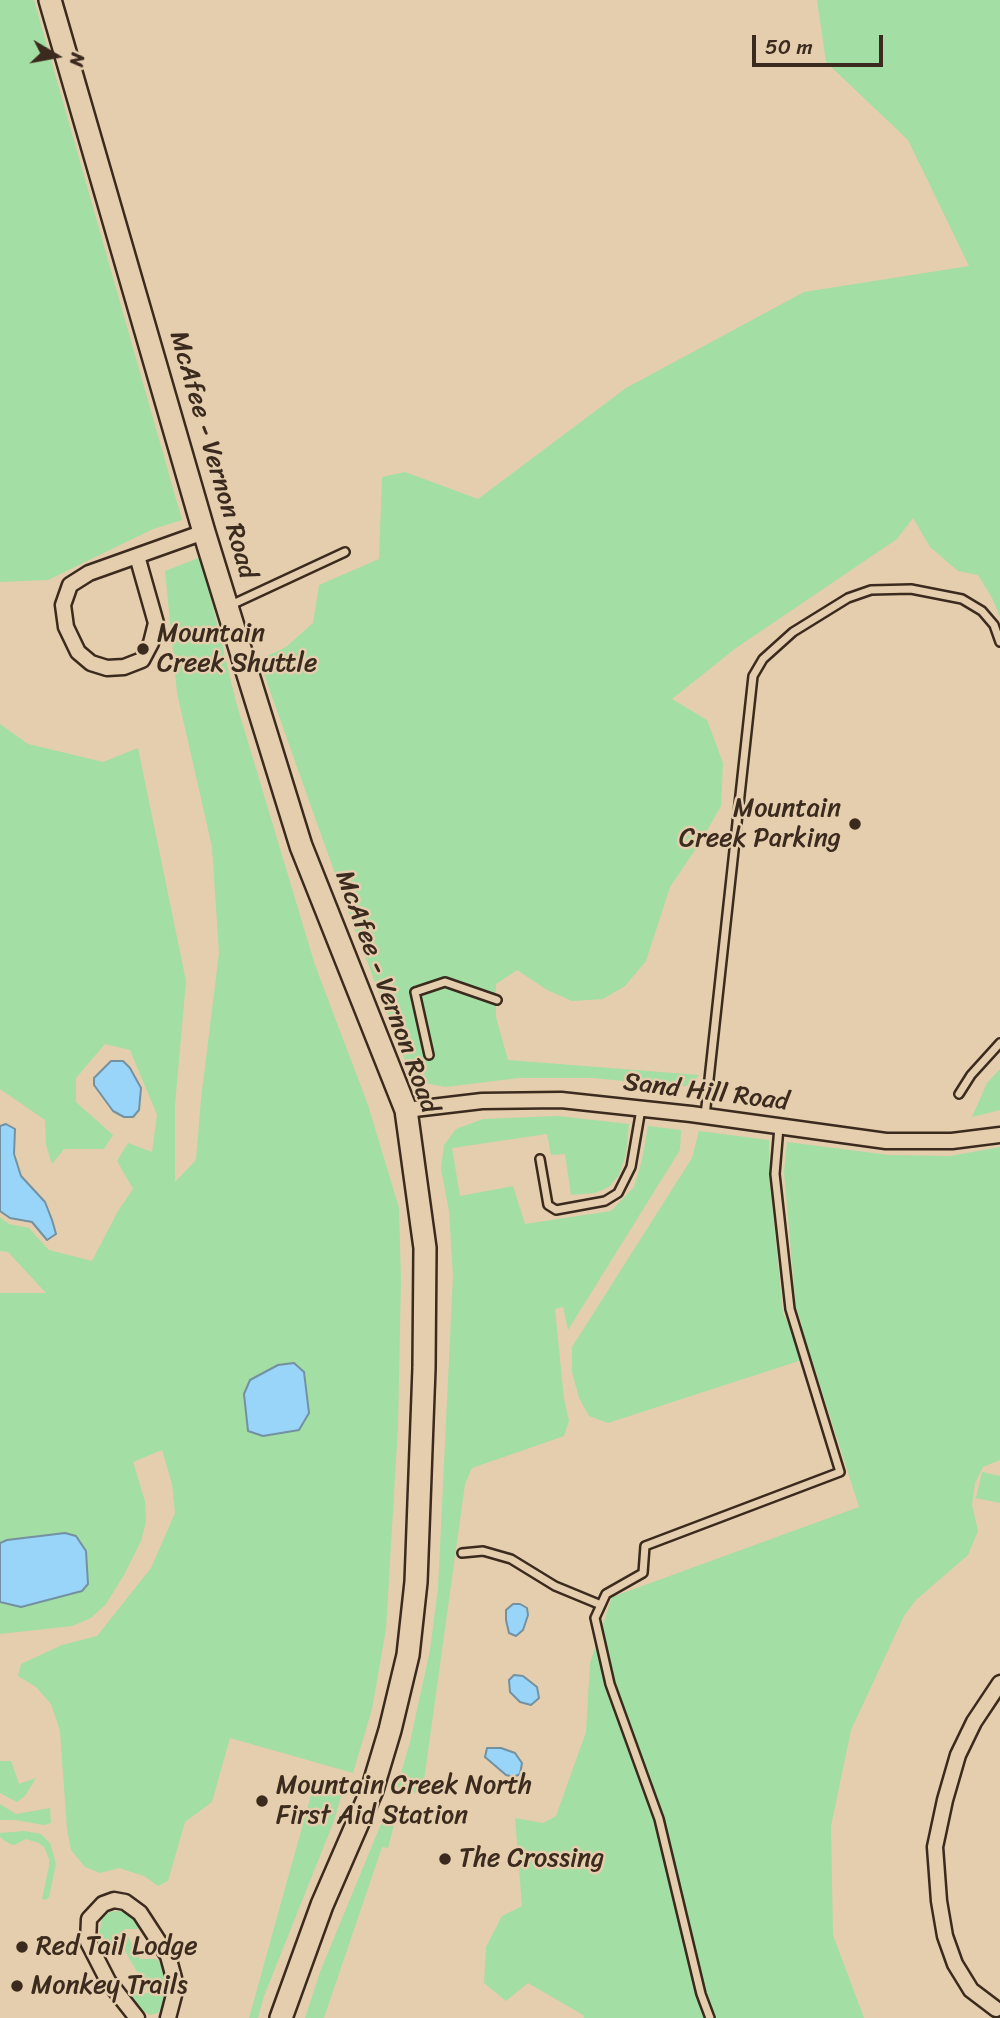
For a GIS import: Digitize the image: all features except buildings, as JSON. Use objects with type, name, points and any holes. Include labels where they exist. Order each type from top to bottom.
[{"type":"main road","name":"McAfee - Vernon Road","points":[[50,0],[204,532],[301,846],[406,1110],[425,1248],[424,1368],[416,1582],[408,1656],[372,1790],[322,1905],[281,2018]]},
{"type":"street","points":[[137,556],[156,622],[151,643],[142,660],[124,667],[91,663],[78,652],[66,627],[63,605],[70,585],[89,573],[204,532]]},
{"type":"street","name":"Sand Hill Road","points":[[406,1110],[482,1101],[561,1100],[705,1116],[886,1141],[953,1141],[1000,1135]]},
{"type":"street","points":[[996,2009],[971,1990],[953,1958],[945,1936],[939,1901],[935,1847],[944,1800],[958,1755],[974,1722],[1000,1683]]},
{"type":"street","points":[[137,2018],[108,1981],[89,1942],[89,1919],[103,1904],[114,1900],[125,1902],[140,1913],[168,1956],[174,1978],[174,1995],[168,2018]]},
{"type":"lane","points":[[227,606],[345,552]]},
{"type":"lane","points":[[705,1116],[753,676],[763,659],[793,632],[848,598],[871,590],[911,589],[962,599],[982,611],[994,625],[1000,642]]},
{"type":"lane","points":[[429,1055],[415,992],[444,982],[497,1000]]},
{"type":"lane","points":[[959,1094],[971,1075],[1000,1043]]},
{"type":"lane","points":[[540,1159],[548,1205],[556,1210],[605,1201],[618,1193],[631,1167],[641,1108]]},
{"type":"lane","points":[[710,2018],[701,1994],[659,1819],[610,1684],[595,1618],[606,1594],[643,1573],[645,1546],[840,1472],[790,1310],[775,1174],[779,1127]]},
{"type":"lane","points":[[462,1553],[483,1551],[511,1559],[555,1586],[601,1605]]},
{"type":"green space","points":[[0,0],[34,0],[182,520],[153,529],[48,580],[0,582]]},
{"type":"green space","points":[[817,0],[1000,0],[1000,617],[978,575],[958,571],[930,547],[913,518],[897,539],[736,648],[672,699],[707,720],[723,763],[721,806],[670,887],[646,961],[625,986],[603,999],[572,1001],[547,990],[517,970],[496,984],[496,1017],[508,1060],[699,1075],[691,1085],[665,1089],[634,1082],[593,1078],[519,1078],[445,1087],[425,1083],[408,1068],[355,930],[259,660],[286,647],[313,623],[319,585],[379,559],[382,477],[405,472],[478,499],[626,388],[804,292],[969,266],[908,140],[826,62]]},
{"type":"green space","points":[[201,557],[236,702],[315,965],[368,1105],[399,1208],[401,1280],[398,1427],[386,1629],[372,1709],[353,1773],[230,1738],[212,1802],[185,1822],[168,1881],[158,1886],[144,1876],[119,1868],[100,1873],[85,1867],[71,1850],[60,1731],[51,1704],[36,1687],[18,1676],[21,1664],[62,1645],[97,1636],[151,1568],[175,1513],[172,1484],[162,1450],[133,1462],[145,1501],[146,1522],[141,1541],[106,1604],[91,1618],[72,1626],[0,1634],[0,1602],[6,1604],[88,1584],[88,1572],[86,1551],[76,1536],[7,1540],[0,1543],[0,1293],[46,1293],[8,1252],[0,1251],[0,1217],[9,1224],[29,1228],[49,1250],[92,1261],[118,1211],[133,1189],[117,1161],[128,1143],[152,1152],[157,1115],[130,1050],[105,1044],[76,1078],[76,1102],[113,1135],[104,1149],[64,1149],[52,1164],[46,1145],[45,1120],[0,1089],[0,724],[28,744],[103,762],[138,748],[186,981],[175,1105],[175,1182],[196,1160],[219,953],[212,847],[177,693],[165,571]]},
{"type":"green space","points":[[1000,1069],[1000,1110],[972,1117],[987,1083]]},
{"type":"green space","points":[[558,1116],[629,1124],[626,1154],[619,1175],[609,1187],[595,1193],[571,1195],[565,1154],[551,1155],[547,1134],[452,1148],[460,1196],[513,1186],[525,1224],[611,1211],[634,1187],[648,1126],[681,1130],[680,1150],[568,1330],[563,1307],[555,1309],[564,1399],[569,1421],[564,1436],[472,1468],[465,1484],[422,1795],[397,1787],[410,1742],[430,1650],[438,1588],[453,1276],[449,1211],[441,1169],[444,1145],[456,1129],[483,1119]]},
{"type":"green space","points":[[699,1131],[769,1140],[769,1172],[783,1313],[791,1329],[802,1325],[796,1308],[784,1172],[787,1142],[889,1155],[950,1156],[1000,1147],[1000,1460],[983,1467],[975,1483],[972,1505],[978,1531],[968,1555],[916,1600],[904,1616],[851,1730],[831,1826],[833,1935],[864,2018],[584,2018],[528,1983],[506,2001],[484,1983],[486,1947],[502,1916],[522,1906],[515,1818],[543,1823],[556,1816],[586,1732],[590,1663],[612,1597],[859,1507],[811,1357],[608,1423],[589,1416],[579,1398],[572,1372],[572,1347],[692,1158]]},
{"type":"green space","points":[[982,1472],[1000,1476],[1000,1503],[976,1498]]},
{"type":"green space","points":[[0,1761],[11,1761],[19,1784],[36,1778],[25,1796],[17,1802],[0,1793]]},
{"type":"green space","points":[[314,1784],[342,1793],[334,1821],[264,1996],[258,2018],[249,2018]]},
{"type":"green space","points":[[0,1804],[16,1814],[50,1808],[51,1823],[44,1825],[0,1820]]},
{"type":"green space","points":[[388,1807],[398,1810],[388,1848],[382,1847],[324,2018],[305,2018],[320,1972]]},
{"type":"green space","points":[[24,1831],[41,1834],[50,1843],[56,1864],[49,1897],[45,1900],[42,1899],[49,1859],[44,1847],[26,1839],[14,1845],[0,1837],[0,1833]]},
{"type":"green space","points":[[119,1911],[140,1923],[138,1929],[124,1929],[140,1959],[156,1959],[163,1964],[167,1973],[163,2004],[158,2013],[150,2015],[143,2011],[130,1997],[132,1993],[149,1993],[121,1944],[105,1944],[99,1935],[102,1918],[109,1912]]},
{"type":"water","points":[[111,1061],[123,1061],[141,1088],[139,1110],[133,1117],[124,1117],[113,1111],[94,1085],[94,1078]]},
{"type":"water","points":[[6,1124],[15,1129],[14,1154],[21,1176],[45,1202],[52,1220],[56,1234],[47,1240],[32,1222],[10,1218],[0,1211],[0,1126]]},
{"type":"water","points":[[294,1363],[304,1372],[309,1413],[299,1430],[263,1436],[248,1431],[244,1394],[250,1380],[278,1365]]},
{"type":"water","points":[[65,1533],[76,1536],[86,1551],[88,1584],[82,1591],[21,1607],[0,1602],[0,1543]]},
{"type":"water","points":[[513,1604],[527,1608],[528,1615],[523,1630],[516,1636],[509,1633],[506,1620],[506,1610]]},
{"type":"water","points":[[514,1675],[523,1676],[537,1687],[539,1698],[531,1705],[520,1702],[510,1692],[509,1680]]},
{"type":"water","points":[[487,1748],[501,1748],[515,1753],[522,1763],[520,1774],[514,1777],[506,1775],[485,1757]]},
{"type":"place","name":"Mountain Creek Shuttle","points":[[143,649]]},
{"type":"place","name":"Mountain Creek Parking","points":[[855,824]]},
{"type":"place","name":"Mountain Creek North First Aid Station","points":[[262,1801]]},
{"type":"place","name":"The Crossing","points":[[445,1859]]},
{"type":"place","name":"Red Tail Lodge","points":[[22,1947]]},
{"type":"place","name":"Monkey Trails","points":[[17,1986]]}]
